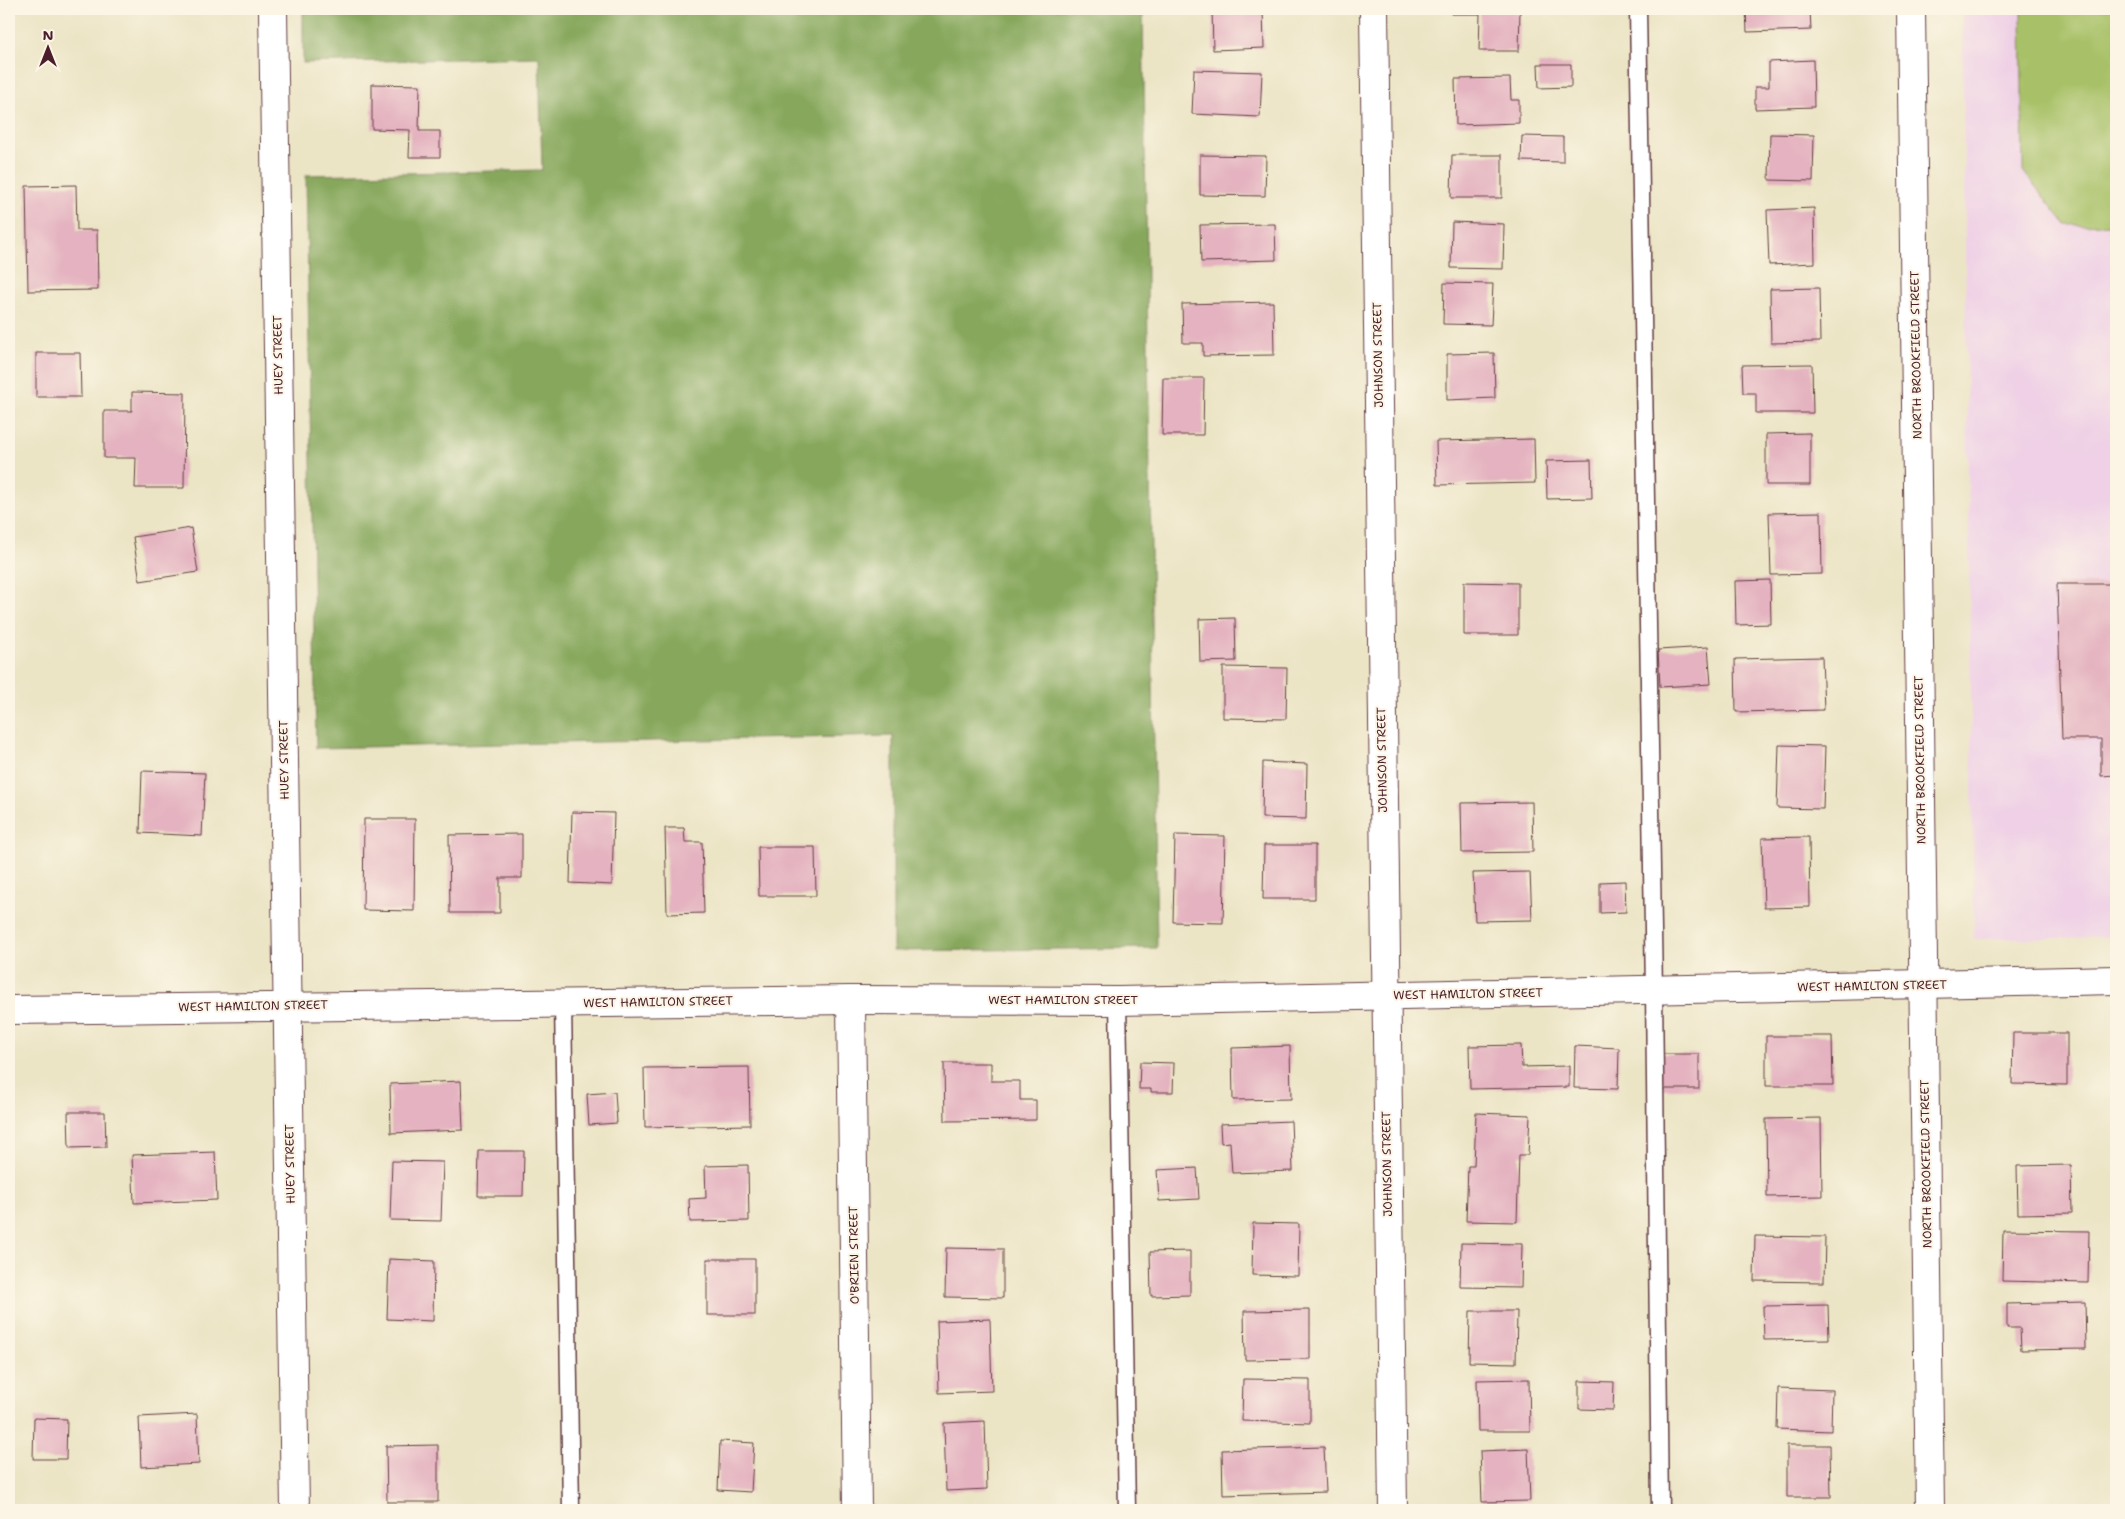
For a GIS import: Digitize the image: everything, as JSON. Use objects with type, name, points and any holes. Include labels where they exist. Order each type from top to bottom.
[{"type":"street","name":"HUEY STREET","points":[[273,9],[295,1510]]},
{"type":"street","name":"JOHNSON STREET","points":[[1374,9],[1393,1510]]},
{"type":"street","name":"NORTH BROOKFIELD STREET","points":[[1912,9],[1930,1510]]},
{"type":"street","name":"WEST HAMILTON STREET","points":[[9,1010],[851,1000],[1118,1001],[2116,980]]},
{"type":"street","name":"O'BRIEN STREET","points":[[851,1000],[857,1510]]},
{"type":"lane","points":[[1638,9],[1654,991],[1660,1510]]},
{"type":"lane","points":[[1118,1001],[1127,1510]]},
{"type":"lane","points":[[563,1003],[572,1510]]},
{"type":"shaded area","points":[[1962,9],[2116,9],[2116,937],[1974,939]]},
{"type":"green space","points":[[303,9],[1143,9],[1157,948],[893,951],[893,736],[316,748],[306,175],[542,170],[539,57],[303,63]]},
{"type":"green space","points":[[2021,9],[2116,9],[2116,224],[2066,225],[2023,171]]},
{"type":"building","points":[[1212,9],[1263,9],[1264,48],[1213,50]]},
{"type":"building","points":[[1451,9],[1520,9],[1519,51],[1479,51],[1480,14],[1451,14]]},
{"type":"building","points":[[1746,9],[1810,9],[1811,30],[1747,32]]},
{"type":"building","points":[[1813,60],[1814,107],[1755,109],[1755,87],[1769,87],[1769,62]]},
{"type":"building","points":[[1538,64],[1571,64],[1571,87],[1539,88]]},
{"type":"building","points":[[1194,70],[1262,72],[1260,117],[1192,114]]},
{"type":"building","points":[[1510,78],[1511,100],[1519,100],[1519,123],[1456,125],[1455,79]]},
{"type":"building","points":[[372,84],[420,85],[419,131],[440,131],[440,157],[409,157],[410,130],[372,129]]},
{"type":"building","points":[[1770,134],[1814,135],[1813,181],[1769,180]]},
{"type":"building","points":[[1522,136],[1563,137],[1563,162],[1521,161]]},
{"type":"building","points":[[1200,155],[1266,156],[1265,196],[1200,195]]},
{"type":"building","points":[[1452,155],[1502,155],[1502,198],[1451,198]]},
{"type":"building","points":[[76,185],[77,230],[97,230],[98,290],[28,291],[26,186]]},
{"type":"building","points":[[1814,208],[1815,263],[1769,265],[1767,210]]},
{"type":"building","points":[[1452,222],[1504,224],[1503,269],[1451,268]]},
{"type":"building","points":[[1275,224],[1276,260],[1201,262],[1200,225]]},
{"type":"building","points":[[1444,283],[1493,284],[1491,325],[1443,324]]},
{"type":"building","points":[[1819,288],[1820,342],[1771,343],[1770,289]]},
{"type":"building","points":[[1273,302],[1274,355],[1203,356],[1203,343],[1183,343],[1182,304]]},
{"type":"building","points":[[36,353],[80,353],[81,397],[36,397]]},
{"type":"building","points":[[1494,353],[1495,398],[1447,400],[1447,354]]},
{"type":"building","points":[[1812,364],[1813,413],[1756,413],[1756,393],[1743,393],[1742,365]]},
{"type":"building","points":[[1163,378],[1204,378],[1203,435],[1162,435]]},
{"type":"building","points":[[132,392],[185,393],[184,488],[135,488],[136,458],[104,458],[104,411],[132,411]]},
{"type":"building","points":[[1810,433],[1810,485],[1766,485],[1766,434]]},
{"type":"building","points":[[1534,439],[1535,483],[1437,485],[1436,441]]},
{"type":"building","points":[[1591,460],[1592,498],[1547,499],[1546,461]]},
{"type":"building","points":[[1821,512],[1822,574],[1771,575],[1769,513]]},
{"type":"building","points":[[191,528],[198,572],[140,581],[133,537]]},
{"type":"building","points":[[1770,580],[1771,624],[1736,625],[1735,581]]},
{"type":"building","points":[[1464,582],[1518,583],[1518,635],[1464,635]]},
{"type":"building","points":[[2057,584],[2116,584],[2116,775],[2101,776],[2101,739],[2062,739]]},
{"type":"building","points":[[1235,618],[1236,661],[1200,662],[1199,619]]},
{"type":"building","points":[[1708,647],[1711,684],[1660,687],[1658,650]]},
{"type":"building","points":[[1822,657],[1824,710],[1736,712],[1735,659]]},
{"type":"building","points":[[1223,667],[1287,668],[1286,719],[1223,718]]},
{"type":"building","points":[[1779,745],[1825,746],[1823,809],[1777,808]]},
{"type":"building","points":[[1263,762],[1307,764],[1306,819],[1262,818]]},
{"type":"building","points":[[142,771],[205,773],[202,836],[140,833]]},
{"type":"building","points":[[1532,802],[1533,852],[1462,853],[1461,803]]},
{"type":"building","points":[[572,812],[614,813],[612,885],[570,883]]},
{"type":"building","points":[[364,819],[415,819],[414,911],[363,910]]},
{"type":"building","points":[[665,828],[684,828],[685,842],[702,842],[704,913],[667,914]]},
{"type":"building","points":[[522,834],[522,878],[500,878],[500,913],[450,913],[449,835]]},
{"type":"building","points":[[1175,835],[1225,836],[1223,923],[1173,922]]},
{"type":"building","points":[[1809,837],[1810,907],[1764,908],[1762,838]]},
{"type":"building","points":[[1264,845],[1315,845],[1315,899],[1263,899]]},
{"type":"building","points":[[758,847],[815,847],[816,896],[759,896]]},
{"type":"building","points":[[1530,872],[1532,920],[1475,921],[1473,873]]},
{"type":"building","points":[[1625,881],[1626,912],[1600,913],[1600,882]]},
{"type":"building","points":[[2013,1033],[2067,1033],[2067,1085],[2012,1084]]},
{"type":"building","points":[[1766,1036],[1832,1036],[1833,1086],[1766,1086]]},
{"type":"building","points":[[1521,1045],[1522,1067],[1569,1066],[1569,1087],[1470,1089],[1469,1046]]},
{"type":"building","points":[[1290,1046],[1291,1099],[1233,1100],[1232,1048]]},
{"type":"building","points":[[1575,1046],[1619,1048],[1618,1089],[1574,1088]]},
{"type":"building","points":[[1660,1054],[1699,1054],[1699,1089],[1660,1089]]},
{"type":"building","points":[[1140,1062],[1174,1063],[1173,1092],[1151,1092],[1151,1089],[1139,1089]]},
{"type":"building","points":[[944,1063],[991,1063],[991,1081],[1020,1081],[1020,1100],[1036,1100],[1036,1120],[945,1121]]},
{"type":"building","points":[[749,1067],[750,1125],[645,1127],[644,1068]]},
{"type":"building","points":[[461,1081],[463,1130],[391,1133],[390,1084]]},
{"type":"building","points":[[615,1092],[617,1123],[589,1125],[587,1094]]},
{"type":"building","points":[[68,1112],[105,1112],[106,1147],[69,1148]]},
{"type":"building","points":[[1476,1113],[1530,1115],[1528,1155],[1519,1155],[1517,1222],[1466,1221],[1468,1166],[1474,1166]]},
{"type":"building","points":[[1821,1118],[1822,1196],[1767,1197],[1766,1119]]},
{"type":"building","points":[[1291,1121],[1293,1171],[1232,1173],[1230,1142],[1221,1143],[1220,1124]]},
{"type":"building","points":[[479,1151],[524,1151],[523,1196],[478,1196]]},
{"type":"building","points":[[215,1152],[217,1200],[134,1203],[132,1155]]},
{"type":"building","points":[[392,1161],[443,1162],[441,1221],[390,1220]]},
{"type":"building","points":[[748,1165],[749,1221],[690,1222],[689,1199],[706,1198],[705,1166]]},
{"type":"building","points":[[2071,1165],[2072,1213],[2018,1214],[2017,1166]]},
{"type":"building","points":[[1197,1168],[1199,1199],[1159,1201],[1157,1170]]},
{"type":"building","points":[[1253,1223],[1299,1224],[1298,1276],[1252,1275]]},
{"type":"building","points":[[2003,1230],[2089,1231],[2088,1283],[2002,1281]]},
{"type":"building","points":[[1755,1236],[1825,1237],[1824,1282],[1754,1281]]},
{"type":"building","points":[[1461,1243],[1522,1244],[1521,1288],[1460,1287]]},
{"type":"building","points":[[946,1248],[1003,1249],[1003,1298],[945,1297]]},
{"type":"building","points":[[1190,1251],[1190,1295],[1151,1296],[1150,1252]]},
{"type":"building","points":[[389,1259],[434,1261],[433,1321],[387,1319]]},
{"type":"building","points":[[707,1259],[755,1259],[755,1315],[707,1315]]},
{"type":"building","points":[[2085,1302],[2086,1349],[2021,1350],[2020,1328],[2007,1328],[2007,1304]]},
{"type":"building","points":[[1828,1305],[1829,1339],[1764,1340],[1763,1306]]},
{"type":"building","points":[[1310,1310],[1310,1359],[1245,1360],[1244,1311]]},
{"type":"building","points":[[1470,1311],[1517,1311],[1516,1363],[1469,1362]]},
{"type":"building","points":[[990,1319],[992,1391],[939,1393],[937,1321]]},
{"type":"building","points":[[1243,1379],[1310,1380],[1310,1423],[1242,1421]]},
{"type":"building","points":[[1529,1379],[1530,1431],[1478,1431],[1477,1380]]},
{"type":"building","points":[[1579,1381],[1614,1382],[1613,1410],[1579,1409]]},
{"type":"building","points":[[1778,1388],[1832,1390],[1831,1431],[1777,1429]]},
{"type":"building","points":[[197,1414],[199,1464],[141,1467],[139,1417]]},
{"type":"building","points":[[34,1418],[67,1419],[66,1459],[33,1459]]},
{"type":"building","points":[[985,1421],[987,1489],[946,1491],[944,1423]]},
{"type":"building","points":[[720,1441],[754,1443],[751,1492],[718,1490]]},
{"type":"building","points":[[438,1445],[438,1502],[387,1502],[386,1446]]},
{"type":"building","points":[[1787,1445],[1830,1445],[1831,1497],[1787,1497]]},
{"type":"building","points":[[1324,1447],[1326,1492],[1223,1495],[1222,1450]]},
{"type":"building","points":[[1528,1449],[1530,1501],[1482,1502],[1480,1451]]}]
